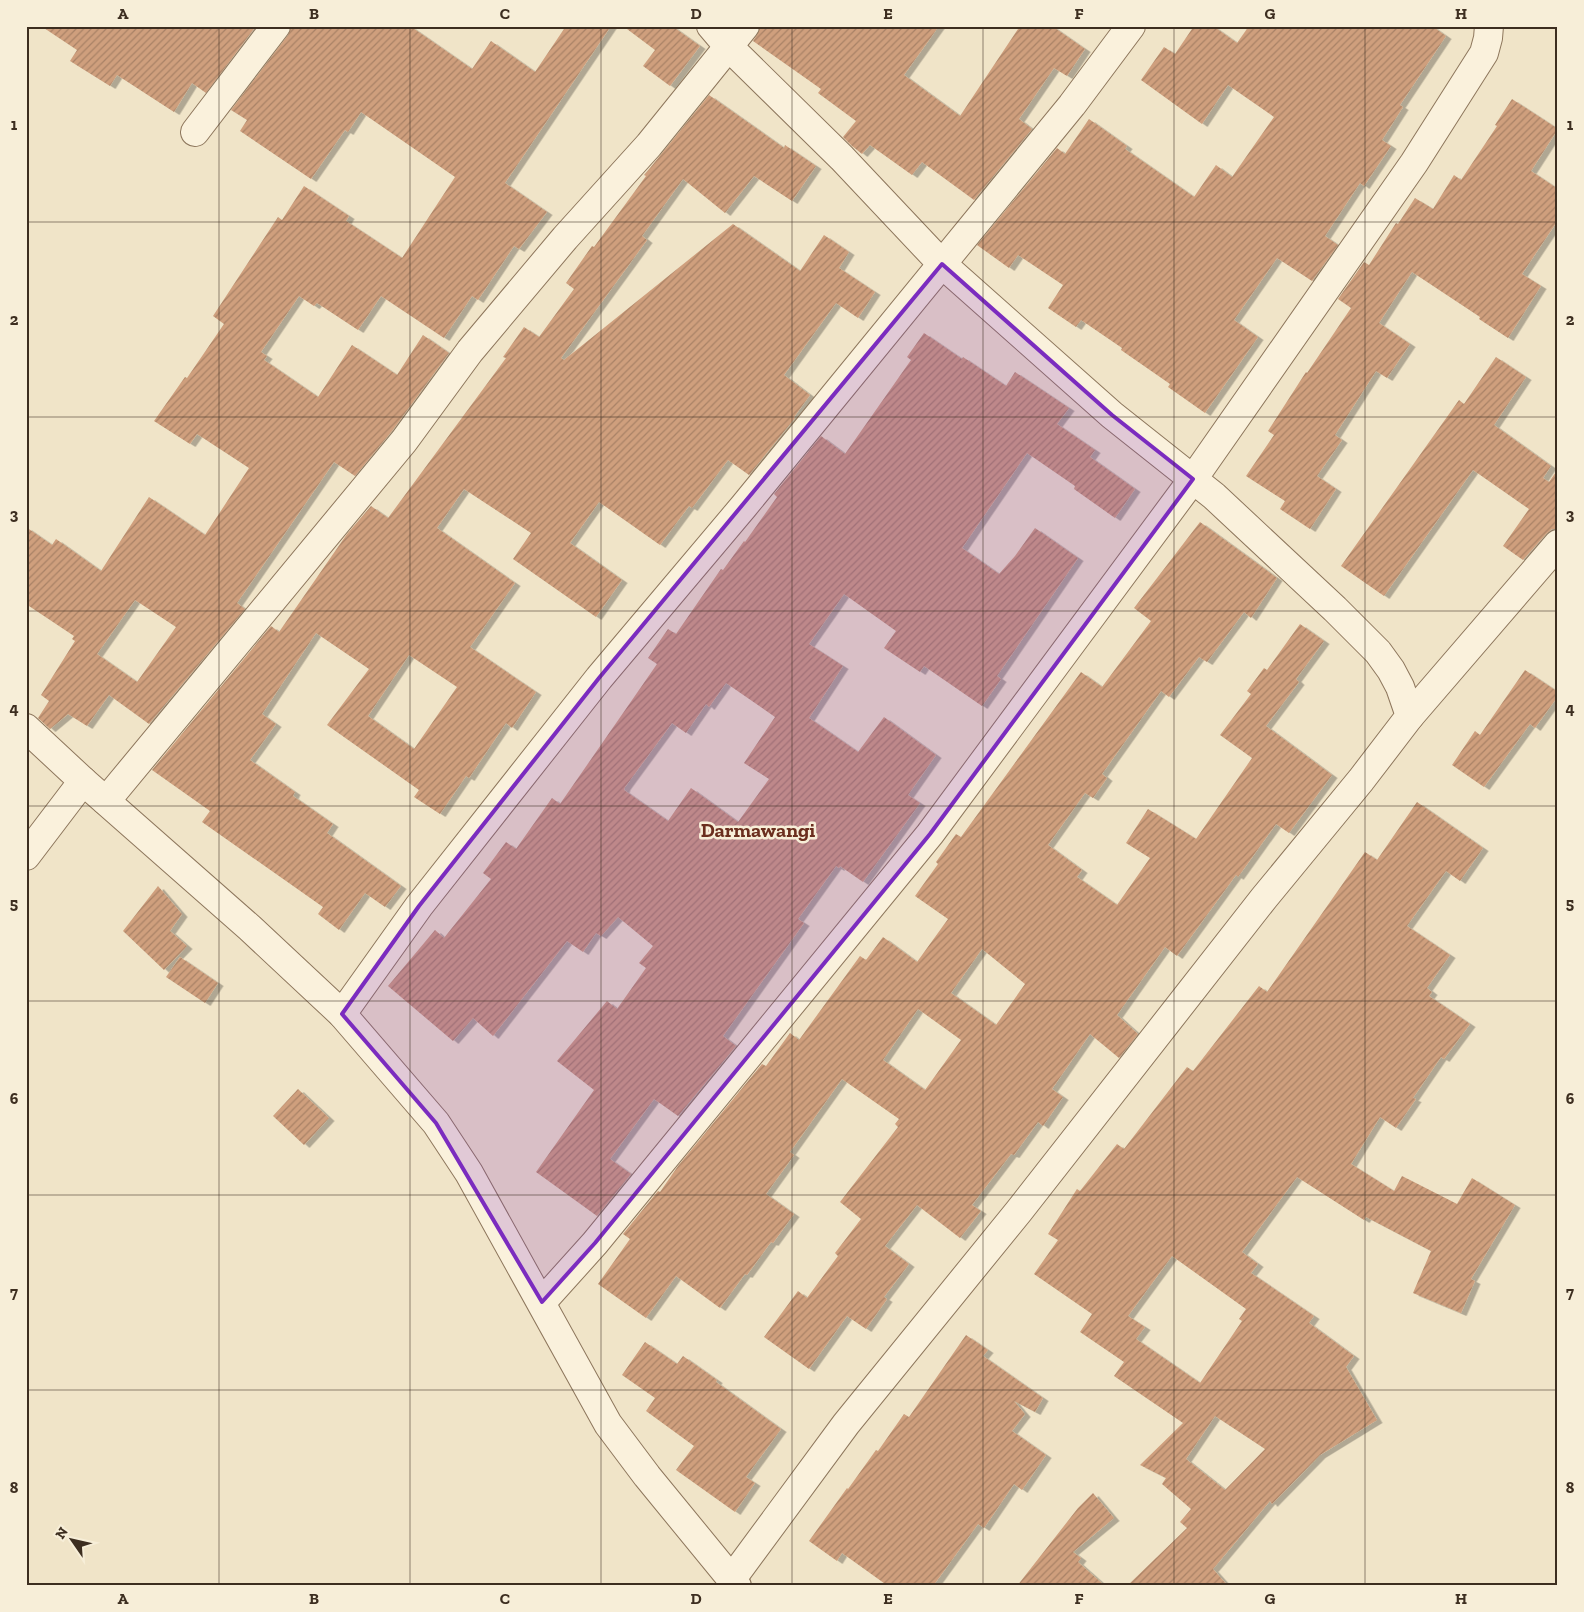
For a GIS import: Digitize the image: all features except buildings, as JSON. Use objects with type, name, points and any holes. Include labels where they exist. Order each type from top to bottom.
[{"type":"street","points":[[196,132],[276,26]]},
{"type":"street","points":[[342,1014],[419,906],[599,678],[744,506],[1072,105],[1131,26]]},
{"type":"street","points":[[542,1302],[596,1243],[930,834],[1193,479],[1414,163],[1484,53],[1489,26]]},
{"type":"street","points":[[106,800],[404,441],[470,351],[565,238],[649,145],[728,33],[942,264],[1112,415],[1214,496],[1321,595],[1378,652],[1400,687],[1410,716]]},
{"type":"street","points":[[26,728],[83,781],[250,928],[342,1014],[436,1123],[469,1173],[608,1424],[647,1476],[734,1583],[846,1424],[1012,1218],[1264,898],[1361,780],[1410,716],[1558,544]]},
{"type":"street","points":[[26,856],[83,781]]},
{"type":"highlighted area","points":[[942,264],[1112,415],[1193,479],[930,834],[595,1243],[542,1302],[436,1123],[342,1014],[419,906],[599,678]]},
{"type":"district","name":"Darmawangi","points":[[758,830]]}]
